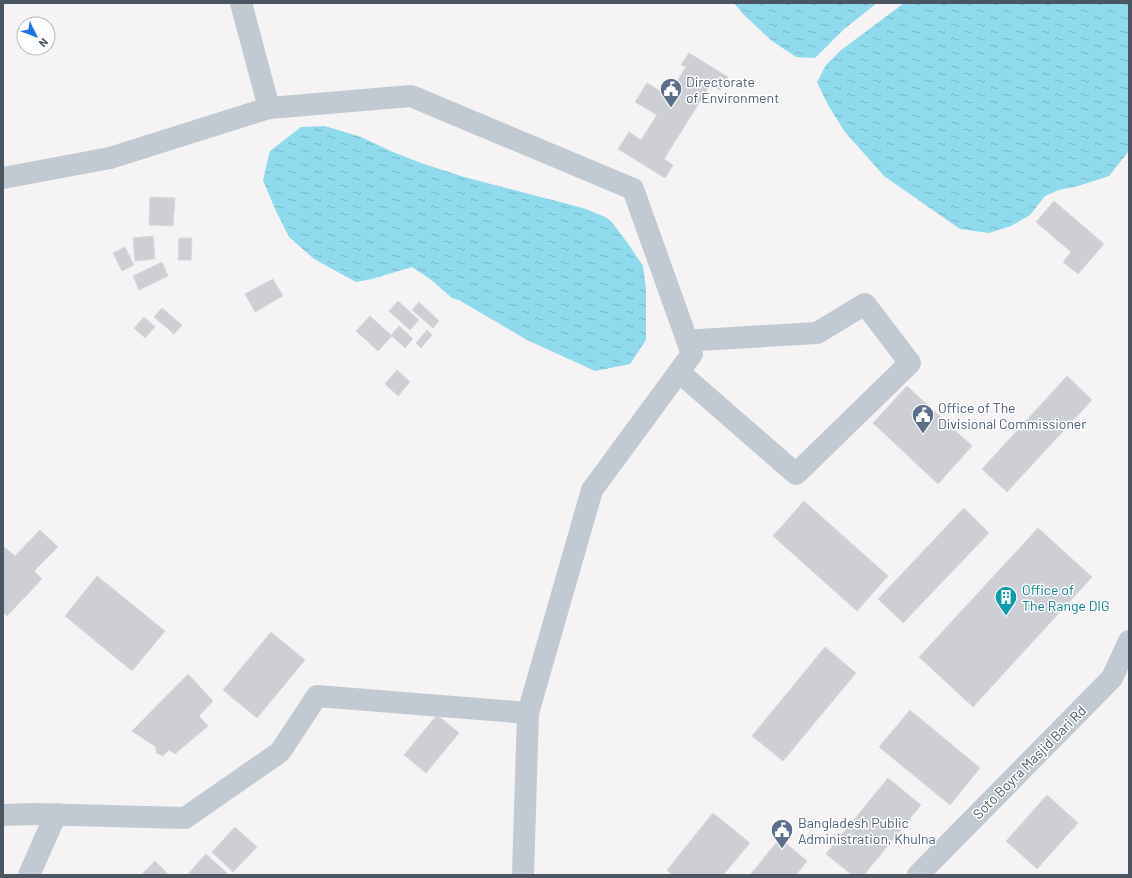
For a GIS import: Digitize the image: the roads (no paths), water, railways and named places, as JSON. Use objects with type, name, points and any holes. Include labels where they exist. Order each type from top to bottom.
[{"type":"street","points":[[241,3],[269,108]]},
{"type":"street","points":[[3,178],[110,158],[269,108],[411,96],[633,189],[692,354],[592,490],[528,713],[523,875]]},
{"type":"street","points":[[679,372],[796,474],[910,363],[865,304],[817,333],[688,341]]},
{"type":"street","name":"Soto Boyra Masjid Bari Rd","points":[[918,875],[1112,678],[1129,641]]},
{"type":"street","points":[[3,815],[56,814],[185,818],[280,752],[317,696],[528,713]]},
{"type":"street","points":[[29,875],[56,814]]},
{"type":"water","points":[[734,3],[877,3],[843,30],[815,58],[796,57],[772,41],[744,15]]},
{"type":"water","points":[[904,3],[1129,3],[1129,151],[1109,176],[1078,186],[1059,190],[1045,196],[1030,215],[1011,226],[989,233],[960,229],[884,176],[845,132],[828,105],[817,82],[826,65],[840,51]]},
{"type":"water","points":[[325,126],[361,137],[421,163],[464,177],[583,208],[611,221],[643,266],[646,289],[646,340],[630,364],[595,371],[527,340],[459,300],[452,298],[430,279],[412,267],[372,279],[356,282],[314,259],[289,237],[263,180],[270,151],[301,127]]},
{"type":"place","name":"Directorate of Environment","points":[[671,108]]},
{"type":"place","name":"Office of The Divisional Commissioner","points":[[923,434]]},
{"type":"place","name":"Office of The Range DIG","points":[[1006,616]]},
{"type":"place","name":"Bangladesh Public Administration, Khulna","points":[[782,850]]}]
